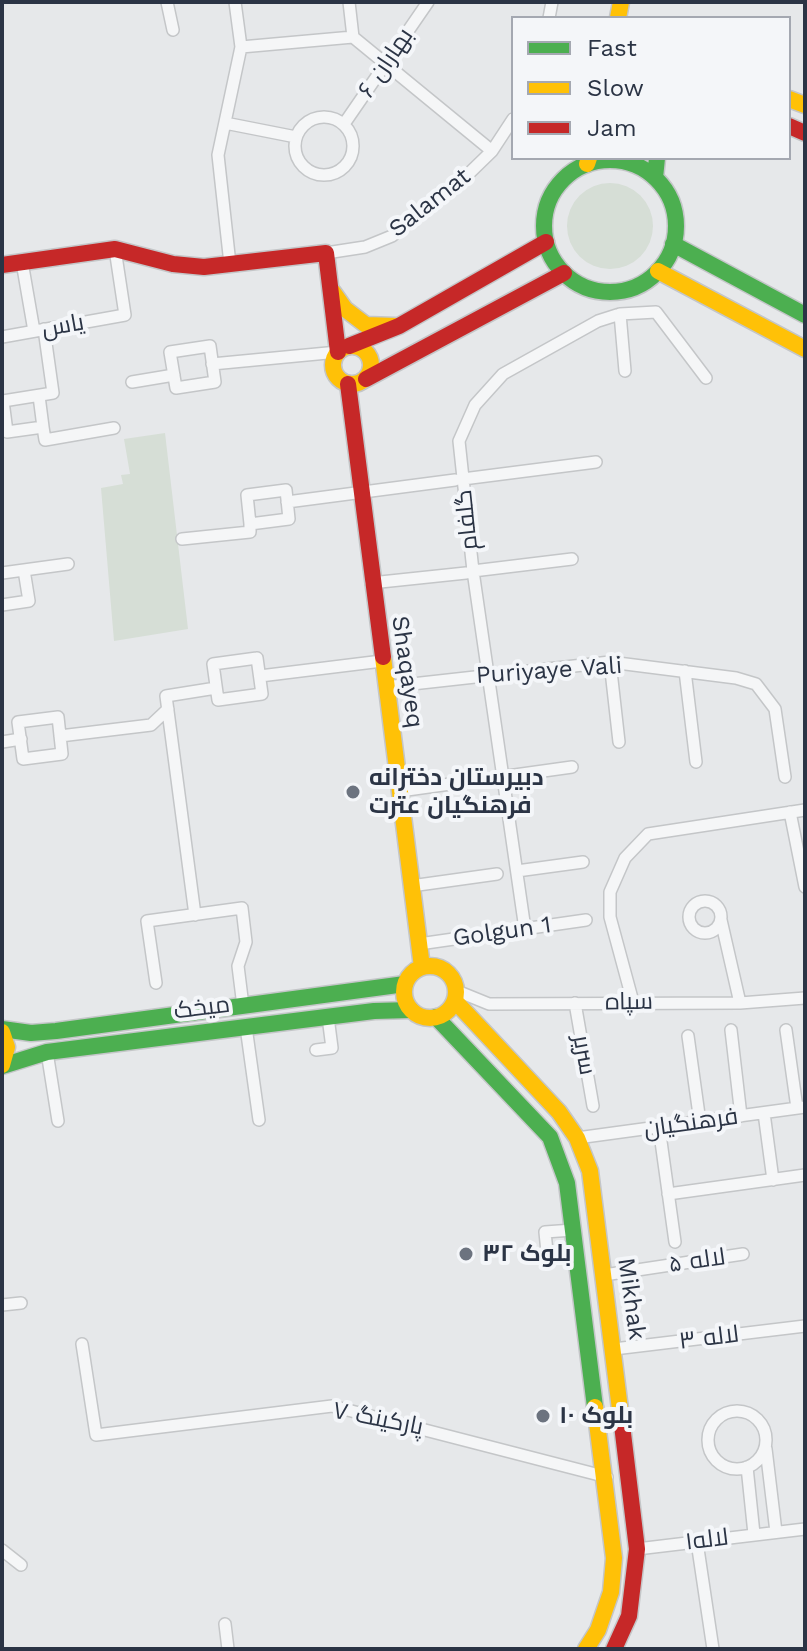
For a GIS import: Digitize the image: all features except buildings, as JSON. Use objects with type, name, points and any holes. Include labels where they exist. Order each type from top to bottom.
[{"type":"main road","points":[[588,161],[566,176],[551,195],[544,218],[546,242],[564,273],[584,286],[606,291],[639,284],[658,271],[673,244],[673,208],[655,178],[635,165],[615,160]]},
{"type":"main road","points":[[655,178],[657,160]]},
{"type":"main road","points":[[343,349],[399,326],[546,242]]},
{"type":"main road","points":[[673,244],[805,315]]},
{"type":"main road","points":[[2,265],[115,249],[173,264],[230,264],[326,253],[343,349],[333,371],[348,384],[366,379],[564,273]]},
{"type":"main road","points":[[658,271],[805,349]]},
{"type":"main road","points":[[332,291],[345,309],[366,325],[399,326]]},
{"type":"main road","points":[[343,349],[360,348],[369,356],[371,368],[366,379]]},
{"type":"main road","name":"Shaqayeq","points":[[348,384],[359,491],[422,967]]},
{"type":"main road","points":[[432,966],[449,974],[456,996],[449,1010],[436,1017],[422,1017],[411,1010],[405,998],[405,984],[412,973],[422,967],[432,966]]},
{"type":"main road","name":"میخک","points":[[2,1031],[56,1031],[405,984]]},
{"type":"main road","name":"Mikhak","points":[[456,996],[559,1112],[577,1138],[590,1171],[637,1549],[629,1616],[614,1649]]},
{"type":"main road","points":[[243,1006],[246,1027]]},
{"type":"main road","name":"میخک","points":[[2,1066],[47,1052],[328,1017],[411,1010]]},
{"type":"main road","name":"Mikhak","points":[[436,1017],[550,1137],[567,1183],[607,1477],[614,1558],[611,1592],[598,1630],[586,1649]]},
{"type":"main road","points":[[2,1031],[7,1047],[2,1066]]},
{"type":"street","points":[[167,2],[173,30]]},
{"type":"street","points":[[230,264],[218,155],[241,47],[235,2]]},
{"type":"street","points":[[349,2],[353,37],[492,151]]},
{"type":"street","name":"بهاران ۶","points":[[344,124],[428,2]]},
{"type":"street","points":[[241,47],[353,37]]},
{"type":"street","points":[[326,116],[344,124],[350,132],[354,151],[344,168],[336,173],[317,174],[301,164],[294,146],[296,137],[308,121],[326,116]]},
{"type":"street","name":"Salamat","points":[[326,253],[365,247],[392,236],[455,187],[492,151],[511,122]]},
{"type":"street","points":[[225,123],[296,137]]},
{"type":"street","name":"یاس","points":[[2,337],[125,315],[115,249]]},
{"type":"street","points":[[22,262],[53,393],[3,401],[3,414],[7,432],[43,427]]},
{"type":"street","name":"گلفام","points":[[525,929],[488,675],[469,572],[459,480],[459,441],[475,405],[503,374],[598,321],[620,314],[656,312],[706,378]]},
{"type":"street","points":[[620,314],[625,371]]},
{"type":"street","points":[[210,346],[215,382],[176,388],[174,375],[170,352],[210,346]]},
{"type":"street","points":[[212,364],[343,349]]},
{"type":"street","points":[[132,382],[174,375]]},
{"type":"street","points":[[39,396],[45,440],[114,428]]},
{"type":"street","points":[[287,502],[596,462]]},
{"type":"street","points":[[182,539],[250,532],[247,495],[286,490],[289,519],[250,524]]},
{"type":"street","points":[[371,583],[572,559]]},
{"type":"street","points":[[2,573],[68,564]]},
{"type":"street","points":[[2,605],[29,601],[24,570]]},
{"type":"street","points":[[257,658],[262,694],[218,700],[216,688],[213,664],[257,658]]},
{"type":"street","points":[[260,676],[382,661]]},
{"type":"street","points":[[610,662],[619,742]]},
{"type":"street","name":"Puriyaye Vali","points":[[385,687],[610,662],[736,678],[756,684],[775,709],[785,777]]},
{"type":"street","points":[[685,671],[696,762]]},
{"type":"street","points":[[195,915],[166,696],[216,688]]},
{"type":"street","points":[[60,736],[151,725],[168,709]]},
{"type":"street","points":[[58,717],[60,736],[62,754],[23,759],[18,722],[58,717]]},
{"type":"street","points":[[2,742],[21,739]]},
{"type":"street","points":[[407,790],[572,767]]},
{"type":"street","points":[[633,1002],[610,917],[610,892],[625,858],[648,834],[805,810]]},
{"type":"street","points":[[790,812],[800,833],[805,887]]},
{"type":"street","points":[[517,871],[583,862]]},
{"type":"street","points":[[411,886],[497,874]]},
{"type":"street","points":[[156,983],[147,921],[242,908],[246,942],[238,966],[243,1006]]},
{"type":"street","name":"Golgun 1","points":[[419,944],[586,920]]},
{"type":"street","points":[[721,920],[740,1003]]},
{"type":"street","name":"سپاه","points":[[456,996],[489,1004],[740,1003],[805,998]]},
{"type":"street","name":"سریر","points":[[575,1003],[593,1106]]},
{"type":"street","points":[[316,1050],[332,1048],[328,1017]]},
{"type":"street","points":[[246,1027],[259,1120]]},
{"type":"street","points":[[731,1030],[741,1116]]},
{"type":"street","points":[[786,1030],[801,1108]]},
{"type":"street","points":[[688,1036],[700,1122]]},
{"type":"street","points":[[47,1052],[58,1121]]},
{"type":"street","name":"فرهنگیان","points":[[577,1138],[801,1108]]},
{"type":"street","points":[[764,1113],[773,1180]]},
{"type":"street","points":[[659,1127],[675,1242]]},
{"type":"street","points":[[668,1194],[805,1175]]},
{"type":"street","points":[[548,1262],[545,1232],[573,1230]]},
{"type":"street","name":"لاله ۵","points":[[604,1275],[743,1254]]},
{"type":"street","points":[[2,1305],[21,1303]]},
{"type":"street","name":"لاله ۳","points":[[614,1349],[805,1326]]},
{"type":"street","name":"پارکینگ ۷","points":[[82,1344],[96,1435],[332,1406],[607,1477]]},
{"type":"street","points":[[766,1446],[755,1463],[747,1467],[728,1467],[713,1456],[708,1439],[715,1421],[730,1411],[750,1413],[763,1427],[766,1446],[776,1532]]},
{"type":"street","points":[[747,1467],[754,1534]]},
{"type":"street","name":"لاله۱","points":[[637,1549],[805,1529]]},
{"type":"street","points":[[697,1542],[713,1649]]},
{"type":"street","points":[[2,1550],[21,1565]]},
{"type":"street","points":[[225,1624],[228,1649]]},
{"type":"shaded area","points":[[610,183],[626,187],[640,196],[649,210],[653,226],[649,242],[640,256],[626,265],[610,269],[594,265],[580,256],[571,242],[567,226],[571,210],[580,196],[594,187]]},
{"type":"shaded area","points":[[165,433],[188,629],[114,641],[101,488],[123,484],[121,475],[130,474],[124,439]]},
{"type":"traffic: fast","points":[[610,160],[635,165],[656,180],[671,201],[676,226],[671,251],[656,272],[635,287],[610,292],[585,287],[564,272],[549,251],[544,226],[549,201],[564,180],[585,165],[610,160]]},
{"type":"traffic: fast","points":[[655,178],[657,160]]},
{"type":"traffic: fast","points":[[673,244],[805,315]]},
{"type":"traffic: fast","points":[[2,1029],[31,1033],[56,1031],[405,984]]},
{"type":"traffic: fast","points":[[2,1066],[47,1052],[374,1011],[411,1010]]},
{"type":"traffic: fast","points":[[436,1017],[550,1137],[567,1183],[595,1407]]},
{"type":"traffic: slow","points":[[618,16],[621,2]]},
{"type":"traffic: slow","points":[[791,100],[805,105]]},
{"type":"traffic: slow","points":[[587,164],[588,160]]},
{"type":"traffic: slow","points":[[658,271],[805,349]]},
{"type":"traffic: slow","points":[[333,292],[345,309],[366,325],[395,326]]},
{"type":"traffic: slow","points":[[352,346],[366,351],[371,365],[366,379],[352,384],[338,379],[333,365],[338,351],[352,346]]},
{"type":"traffic: slow","points":[[383,657],[422,967]]},
{"type":"traffic: slow","points":[[430,966],[448,974],[456,992],[448,1010],[430,1018],[412,1010],[404,992],[412,974],[430,966]]},
{"type":"traffic: slow","points":[[455,1001],[559,1112],[577,1138],[590,1171],[622,1425]]},
{"type":"traffic: slow","points":[[2,1032],[7,1047],[2,1065]]},
{"type":"traffic: slow","points":[[586,1649],[598,1630],[611,1592],[614,1558],[595,1407]]},
{"type":"traffic: jam","points":[[791,127],[805,133]]},
{"type":"traffic: jam","points":[[349,346],[399,326],[546,242]]},
{"type":"traffic: jam","points":[[2,265],[115,249],[173,264],[204,267],[326,253],[338,352]]},
{"type":"traffic: jam","points":[[366,379],[564,273]]},
{"type":"traffic: jam","points":[[348,384],[383,657]]},
{"type":"traffic: jam","points":[[614,1649],[629,1616],[637,1549],[622,1425]]},
{"type":"place","name":"دبیرستان دخترانه فرهنگیان عترت","points":[[353,792]]},
{"type":"place","name":"بلوک ۳۲","points":[[466,1254]]},
{"type":"place","name":"بلوک ۱۰","points":[[543,1416]]}]
